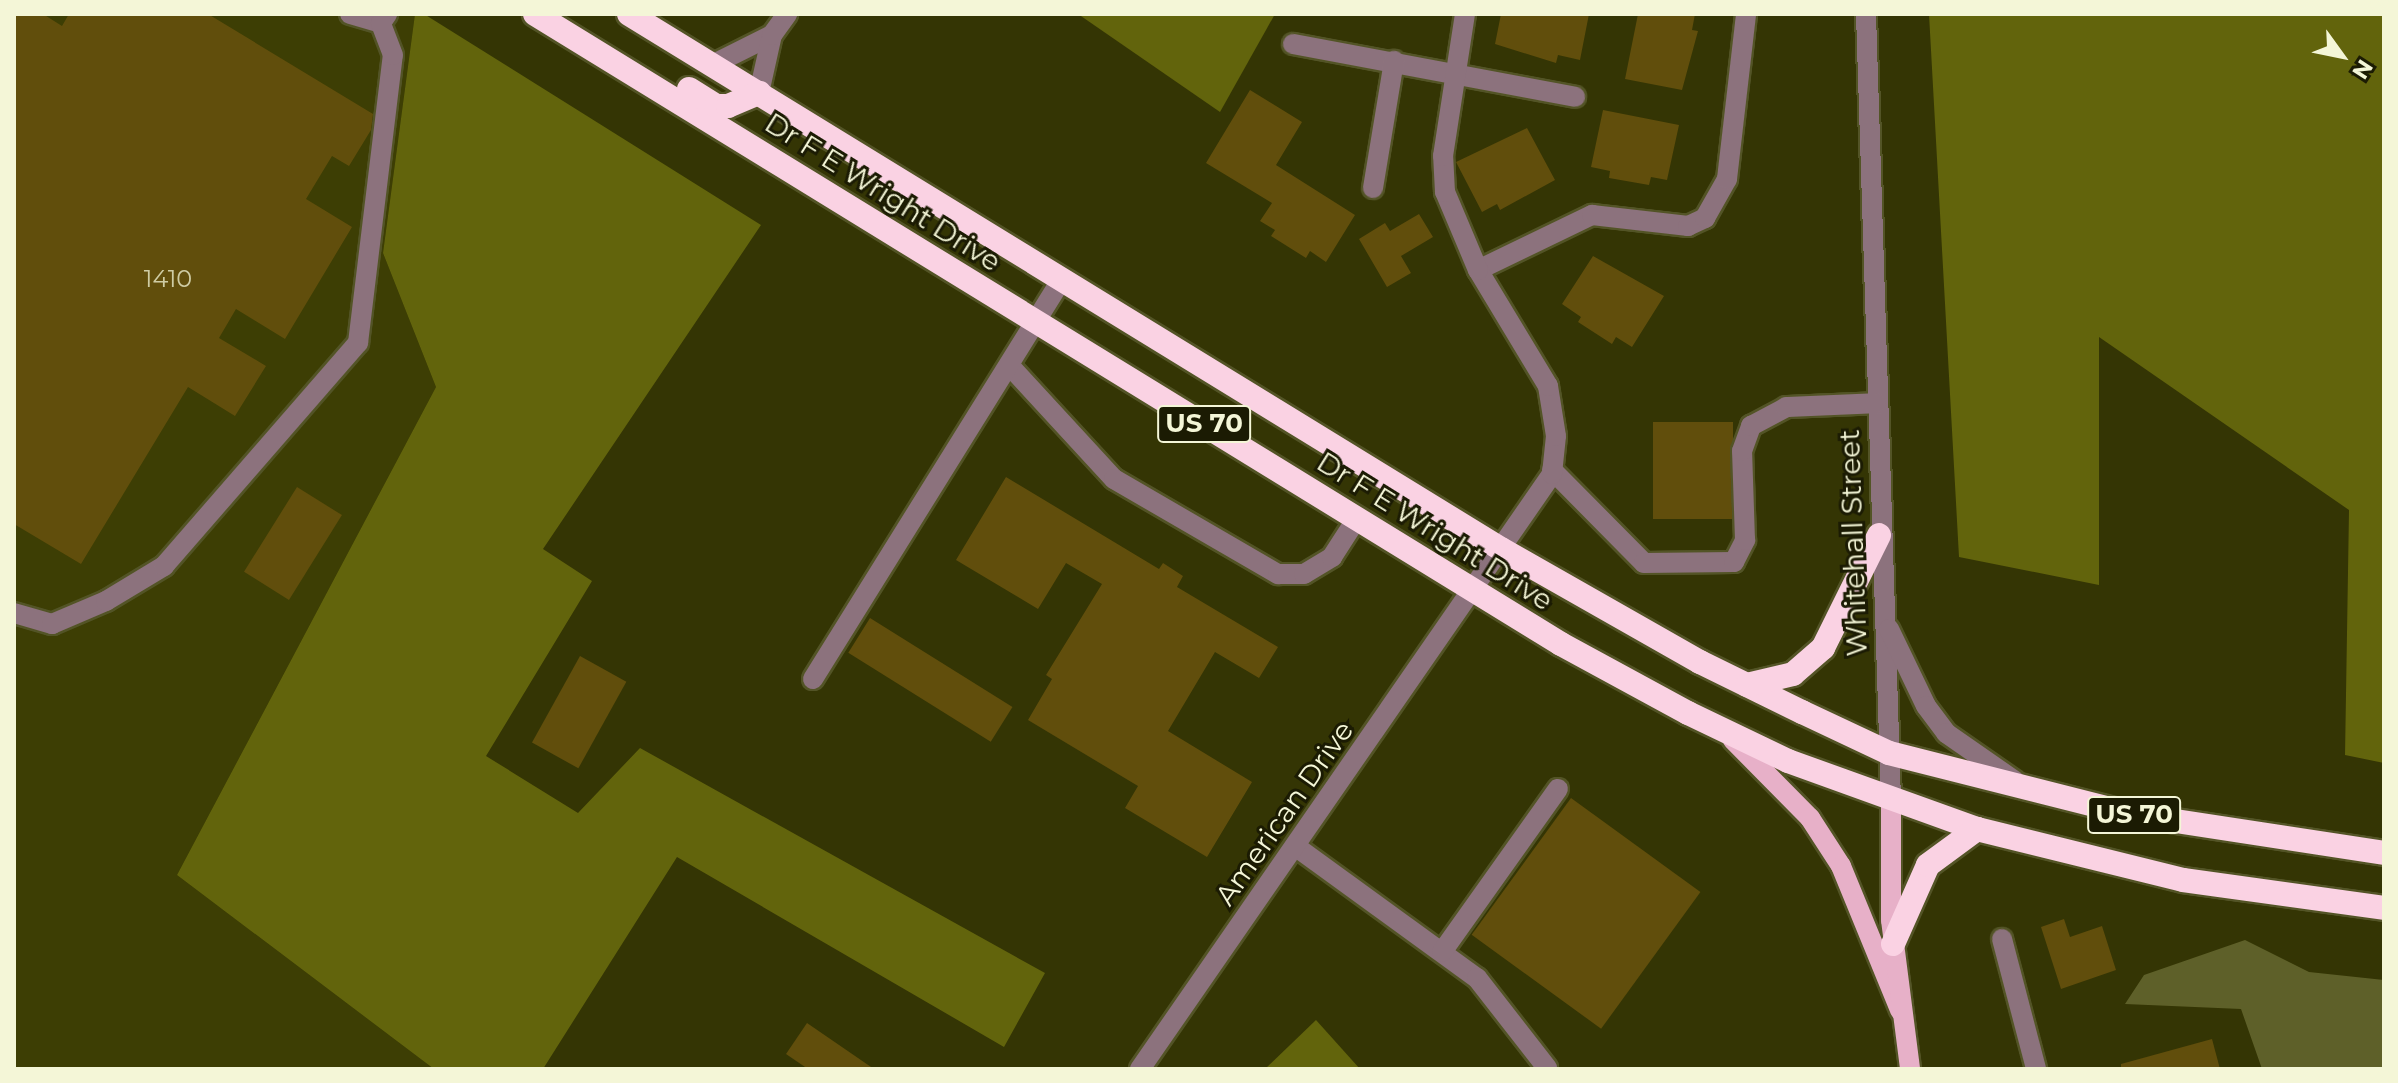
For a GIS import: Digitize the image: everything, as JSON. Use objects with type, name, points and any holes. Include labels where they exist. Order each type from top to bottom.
[{"type":"highway","name":"Dr F E Wright Drive","points":[[535,14],[1561,644],[1788,761],[1977,829],[2183,880],[2384,908]]},
{"type":"highway","name":"US 70","points":[[629,14],[1501,549],[1747,685],[1889,753],[2130,814],[2384,853]]},
{"type":"highway","points":[[607,58],[636,58],[716,106],[759,93]]},
{"type":"highway","points":[[1747,685],[1793,674],[1823,648],[1879,535]]},
{"type":"highway","points":[[1893,944],[1928,865],[1977,829]]},
{"type":"main road","points":[[1722,729],[1779,782],[1841,866],[1900,1010]]},
{"type":"main road","name":"Whitehall Street","points":[[1891,799],[1893,944],[1910,1069]]},
{"type":"street","points":[[14,613],[52,624],[106,601],[164,566],[358,343],[393,55],[384,19],[350,14]]},
{"type":"street","points":[[759,93],[772,35],[787,14]]},
{"type":"street","points":[[1465,14],[1443,156],[1445,192],[1478,270],[1548,386],[1556,436],[1552,470],[1644,563],[1734,562],[1745,540],[1742,451],[1751,426],[1786,407],[1876,403]]},
{"type":"street","points":[[1478,270],[1592,215],[1688,226],[1705,218],[1727,179],[1746,14]]},
{"type":"street","name":"Whitehall Street","points":[[1866,14],[1879,535],[1891,799]]},
{"type":"street","points":[[712,65],[772,35]]},
{"type":"street","points":[[1293,44],[1456,72],[1575,97]]},
{"type":"street","points":[[1373,188],[1394,61]]},
{"type":"street","points":[[813,679],[1062,279]]},
{"type":"street","points":[[1009,365],[1114,479],[1278,574],[1304,574],[1332,557],[1357,518]]},
{"type":"street","name":"American Drive","points":[[1140,1069],[1501,549],[1552,470]]},
{"type":"street","points":[[1883,614],[1926,706],[1946,733],[2029,789]]},
{"type":"street","points":[[1442,952],[1558,789]]},
{"type":"street","points":[[1295,846],[1477,978],[1547,1068]]},
{"type":"street","points":[[2002,939],[2036,1069]]},
{"type":"shaded area","points":[[14,14],[415,14],[383,253],[436,387],[177,875],[434,1069],[14,1069]]},
{"type":"shaded area","points":[[415,14],[424,14],[761,225],[543,549],[592,581],[486,756],[578,813],[640,748],[1045,973],[1004,1047],[677,857],[543,1069],[434,1069],[177,875],[436,387],[383,253]]},
{"type":"shaded area","points":[[1078,14],[1275,14],[1220,112]]},
{"type":"shaded area","points":[[1929,14],[2384,14],[2384,763],[2345,755],[2349,510],[2099,337],[2099,585],[1959,557]]},
{"type":"shaded area","points":[[2245,940],[2309,972],[2384,980],[2384,1069],[2262,1069],[2241,1009],[2125,1004],[2144,975]]},
{"type":"shaded area","points":[[1316,1020],[1360,1069],[1265,1069]]},
{"type":"building","points":[[14,14],[43,14],[62,26],[69,14],[208,14],[373,114],[371,130],[349,166],[332,156],[306,199],[352,227],[285,339],[236,309],[219,338],[266,366],[235,416],[188,387],[81,564],[14,524]]},
{"type":"building","points":[[1501,14],[1589,14],[1580,60],[1558,55],[1556,63],[1495,44]]},
{"type":"building","points":[[1638,14],[1695,14],[1692,30],[1698,31],[1682,90],[1625,79]]},
{"type":"building","points":[[1250,90],[1302,122],[1276,165],[1355,215],[1326,262],[1310,251],[1306,258],[1271,236],[1275,230],[1260,221],[1272,203],[1206,163]]},
{"type":"building","points":[[1603,110],[1679,125],[1667,180],[1651,177],[1649,185],[1609,178],[1610,171],[1591,167]]},
{"type":"building","points":[[1527,128],[1555,180],[1500,210],[1497,204],[1482,212],[1456,162]]},
{"type":"building","points":[[1419,214],[1433,237],[1401,256],[1411,273],[1387,287],[1359,239],[1385,223],[1390,231]]},
{"type":"building","points":[[1593,256],[1664,296],[1632,347],[1616,337],[1612,344],[1578,322],[1581,317],[1562,304]]},
{"type":"building","points":[[1653,422],[1733,422],[1733,519],[1653,519]]},
{"type":"building","points":[[1006,477],[1159,569],[1163,563],[1183,576],[1177,587],[1278,647],[1259,678],[1215,652],[1168,731],[1252,782],[1207,857],[1125,808],[1138,786],[1028,720],[1052,679],[1046,675],[1102,584],[1066,563],[1038,609],[956,560]]},
{"type":"building","points":[[297,487],[342,515],[289,600],[244,572]]},
{"type":"building","points":[[870,618],[1012,707],[991,742],[848,653]]},
{"type":"building","points":[[580,656],[626,682],[578,768],[532,743]]},
{"type":"building","points":[[1571,798],[1700,892],[1601,1029],[1472,935]]},
{"type":"building","points":[[2064,919],[2070,937],[2102,926],[2116,970],[2061,989],[2041,927]]},
{"type":"building","points":[[807,1023],[874,1069],[808,1069],[786,1054]]},
{"type":"building","points":[[2212,1039],[2220,1069],[2121,1069],[2121,1064]]}]
